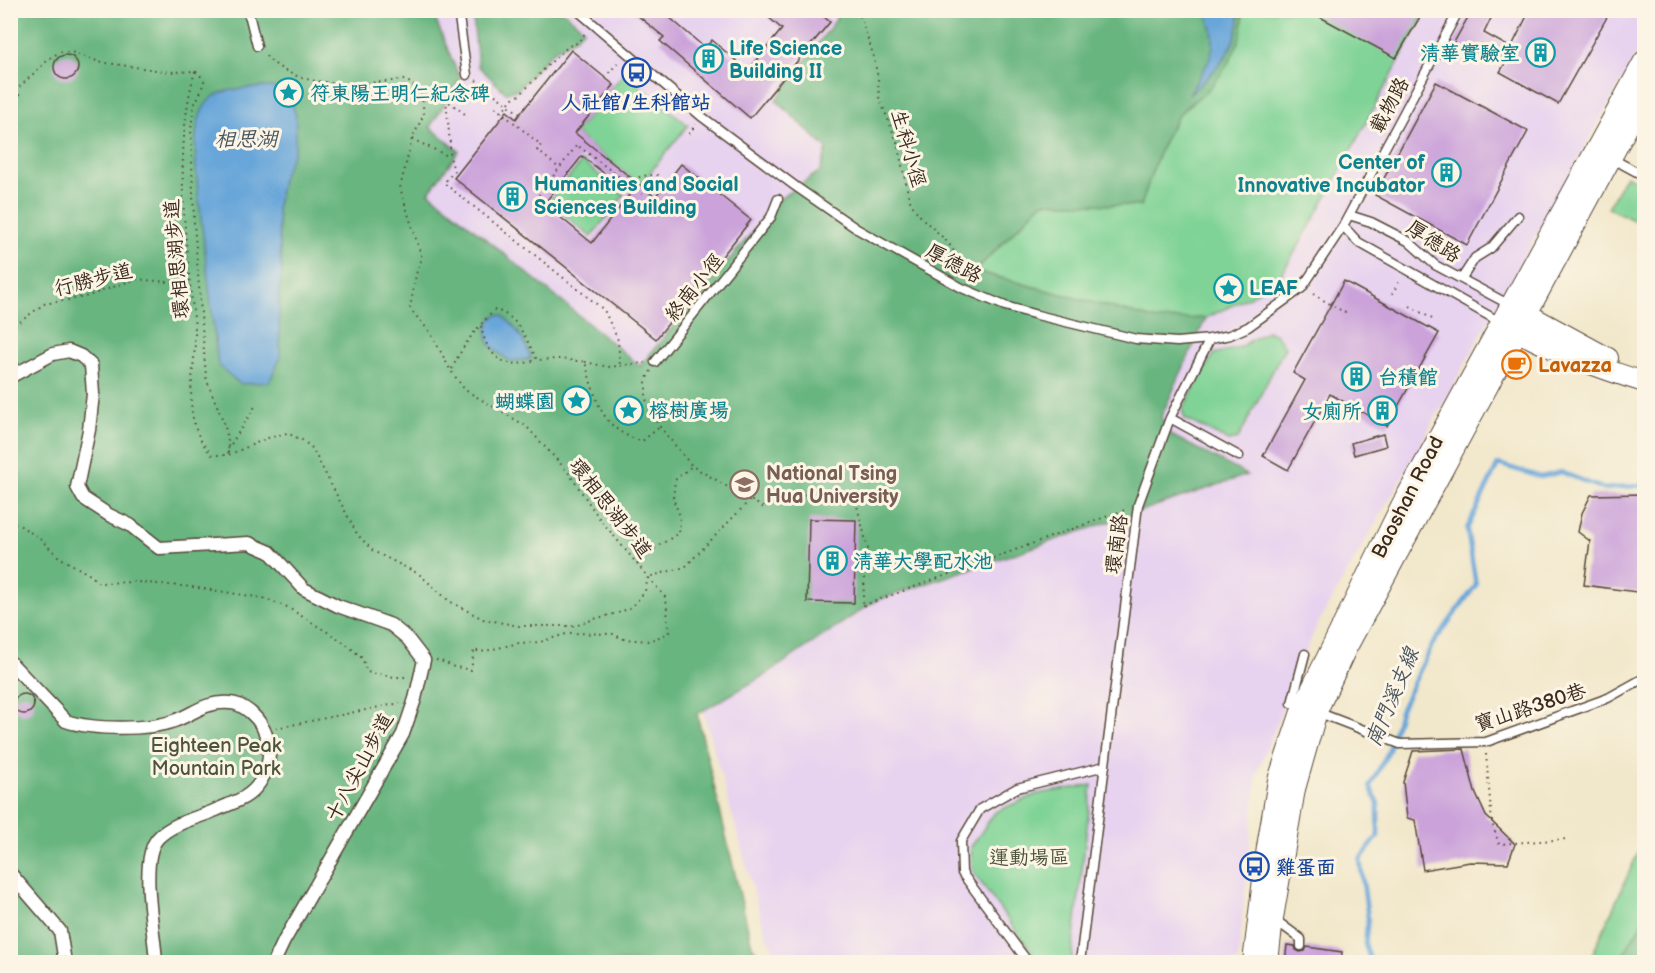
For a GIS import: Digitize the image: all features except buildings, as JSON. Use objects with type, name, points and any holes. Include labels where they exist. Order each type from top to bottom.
[{"type":"street","name":"Baoshan Road","points":[[1253,963],[1267,847],[1278,780],[1400,508],[1514,318],[1604,154],[1644,61]]},
{"type":"street","name":"Baoshan Road","points":[[1604,154],[1644,97]]},
{"type":"street","points":[[1514,318],[1616,363],[1644,369]]},
{"type":"street","points":[[1514,318],[1611,371],[1644,382]]},
{"type":"street","name":"十八尖山步道","points":[[10,377],[53,354],[69,351],[81,356],[91,365],[93,394],[76,487],[82,498],[130,525],[159,548],[249,543],[270,552],[304,589],[338,606],[391,625],[407,638],[424,660],[415,699],[403,734],[284,941],[274,963]]},
{"type":"street","points":[[10,662],[66,721],[75,724],[120,728],[149,725],[174,721],[192,711],[213,704],[232,703],[251,713],[265,730],[270,759],[265,774],[253,793],[173,828],[156,839],[148,868],[156,963]]},
{"type":"street","name":"Baoshan Road","points":[[1268,963],[1273,918],[1310,709]]},
{"type":"street","points":[[10,873],[60,931],[65,963]]},
{"type":"lane","points":[[246,10],[257,46]]},
{"type":"lane","points":[[458,10],[467,75]]},
{"type":"lane","name":"厚德路","points":[[577,10],[701,116],[857,229],[962,288],[1005,306],[1136,339],[1176,342],[1210,339],[1230,334],[1248,327],[1302,288],[1349,215],[1371,222],[1408,241],[1435,265],[1462,278],[1514,318]]},
{"type":"lane","name":"載物路","points":[[1349,215],[1459,10]]},
{"type":"lane","points":[[1604,154],[1644,176]]},
{"type":"lane","name":"終南小徑","points":[[655,362],[758,234],[775,210],[778,199]]},
{"type":"lane","points":[[1462,278],[1475,258],[1491,248],[1518,216]]},
{"type":"lane","name":"厚德路","points":[[1343,226],[1358,243],[1514,318]]},
{"type":"lane","name":"環南路","points":[[1080,963],[1138,505],[1170,418],[1210,339]]},
{"type":"lane","points":[[1170,418],[1239,456]]},
{"type":"lane","points":[[1305,654],[1292,703],[1310,709]]},
{"type":"lane","name":"寶山路380巷","points":[[1310,709],[1400,744],[1486,742],[1608,698],[1644,678]]},
{"type":"lane","points":[[1028,963],[962,873],[961,841],[980,809],[1017,788],[1105,766]]},
{"type":"lane","points":[[1273,918],[1301,939],[1301,946]]},
{"type":"path","name":"生科小徑","points":[[858,10],[873,54],[879,97],[897,142],[909,198],[926,224],[954,249],[963,277]]},
{"type":"path","points":[[501,112],[549,64],[583,37]]},
{"type":"path","points":[[257,46],[271,62],[286,72],[304,78],[346,86],[411,82],[417,89],[434,91],[465,114]]},
{"type":"path","points":[[15,91],[44,62],[60,52],[71,52],[100,62],[170,72],[195,71],[204,81],[194,105],[191,130],[194,224],[206,377],[227,429],[228,455]]},
{"type":"path","points":[[605,78],[623,57]]},
{"type":"path","name":"環相思湖步道","points":[[195,71],[187,100],[183,192],[195,334],[190,401],[195,430],[201,443],[212,455],[228,455],[268,438],[287,433],[302,440],[312,448],[357,534],[373,551],[419,574],[449,601],[483,619],[519,626],[575,626],[594,618],[618,613],[632,607],[645,591],[648,577],[599,518],[568,472],[526,426],[465,390],[430,332],[410,309],[416,274],[422,258],[400,188],[412,139],[424,114],[422,98],[417,89]]},
{"type":"path","points":[[467,75],[520,114]]},
{"type":"path","points":[[10,86],[21,98]]},
{"type":"path","points":[[446,99],[450,157],[454,171],[444,183],[604,310],[618,340],[620,366]]},
{"type":"path","points":[[495,107],[541,145],[537,150],[559,168]]},
{"type":"path","points":[[689,134],[699,120]]},
{"type":"path","points":[[412,139],[450,157]]},
{"type":"path","points":[[535,200],[577,145],[642,194]]},
{"type":"path","points":[[629,184],[644,175],[658,175]]},
{"type":"path","points":[[1392,294],[1401,277]]},
{"type":"path","name":"行勝步道","points":[[10,329],[44,304],[84,297],[136,279],[189,284]]},
{"type":"path","points":[[1313,294],[1348,315]]},
{"type":"path","points":[[1410,306],[1434,320]]},
{"type":"path","points":[[451,370],[461,348],[495,310],[505,312],[520,327],[537,360]]},
{"type":"path","points":[[481,326],[484,342],[489,351],[510,364],[521,366],[537,360],[560,359],[608,367],[655,362]]},
{"type":"path","points":[[585,362],[597,402],[612,426],[628,437],[642,441],[660,427]]},
{"type":"path","points":[[655,362],[646,380],[646,399],[660,427],[692,466],[764,508],[785,493],[855,498],[868,549],[862,606],[1138,505]]},
{"type":"path","points":[[228,449],[256,405]]},
{"type":"path","points":[[637,565],[655,548],[679,533],[680,516],[673,499],[675,480],[692,466]]},
{"type":"path","points":[[447,663],[450,666],[471,670],[474,650],[481,652],[519,643],[540,642],[569,633],[613,634],[623,639],[649,641],[669,633],[666,598],[648,577],[685,567],[750,499]]},
{"type":"path","points":[[10,519],[39,538],[59,557],[92,576],[98,584],[136,582],[192,587],[262,598],[287,607],[345,644],[362,658],[367,672],[394,677],[421,677]]},
{"type":"path","points":[[265,730],[415,699]]},
{"type":"path","points":[[1486,742],[1486,768],[1492,823],[1499,844],[1568,839]]},
{"type":"shaded area","name":"National Tsing Hua University","points":[[11,11],[1644,11],[1644,40],[1423,440],[1316,627],[1257,773],[1238,962],[782,962],[767,939],[685,647]]},
{"type":"green space","name":"Eighteen Peak Mountain Park","points":[[10,11],[432,11],[460,79],[430,127],[459,151],[429,192],[640,366],[782,197],[820,171],[827,149],[776,100],[837,18],[829,11],[1242,11],[1241,33],[1233,54],[1206,92],[1178,116],[1161,149],[1141,206],[1043,202],[975,271],[1158,320],[1206,318],[1161,417],[1171,435],[1247,475],[875,601],[765,675],[697,714],[752,946],[765,962],[11,962]]},
{"type":"green space","points":[[475,11],[563,11],[584,29],[574,39],[552,52],[518,89],[506,93],[478,66],[473,19]]},
{"type":"green space","points":[[1242,11],[1426,11],[1313,221],[1281,275],[1253,295],[1206,318],[1158,320],[975,271],[1043,202],[1141,206],[1158,152],[1179,114],[1206,91],[1243,20]]},
{"type":"green space","points":[[624,73],[688,125],[640,185],[575,133]]},
{"type":"green space","points":[[582,161],[624,195],[591,237],[549,202]]},
{"type":"green space","points":[[1626,175],[1644,184],[1644,225],[1608,208]]},
{"type":"green space","points":[[1267,331],[1277,335],[1285,347],[1238,439],[1229,441],[1185,419],[1182,410],[1214,354],[1238,348]]},
{"type":"green space","name":"運動場區","points":[[1092,785],[1071,962],[1039,962],[973,872],[971,847],[995,812],[1037,794]]},
{"type":"green space","points":[[1644,839],[1644,962],[1589,962]]},
{"type":"green space","points":[[1644,919],[1644,962],[1619,962]]},
{"type":"water","points":[[1206,11],[1239,11],[1236,36],[1217,68],[1189,94],[1207,63],[1213,46],[1211,25]]},
{"type":"water","name":"相思湖","points":[[273,87],[290,99],[296,115],[295,149],[283,176],[277,206],[282,273],[279,294],[280,359],[269,382],[240,384],[218,365],[198,192],[196,142],[200,116],[212,98],[229,91]]},
{"type":"water","points":[[496,315],[502,315],[516,329],[531,359],[510,361],[492,347],[487,333],[490,321]]},
{"type":"waterway","name":"南門溪支線","points":[[1371,962],[1365,944],[1368,918],[1360,860],[1378,836],[1378,804],[1370,786],[1389,750],[1400,711],[1432,645],[1476,585],[1467,529],[1498,464],[1541,477],[1561,472],[1604,489],[1644,485]]},
{"type":"place","name":"清華實驗室","points":[[1541,53]]},
{"type":"place","name":"Life Science Building II","points":[[708,59]]},
{"type":"place","name":"人社館/生科館站","points":[[636,72]]},
{"type":"place","name":"符東陽王明仁紀念碑","points":[[289,93]]},
{"type":"place","name":"Center of Innovative Incubator","points":[[1446,173]]},
{"type":"place","name":"Humanities and Social Sciences Building","points":[[513,196]]},
{"type":"place","name":"LEAF","points":[[1228,288]]},
{"type":"place","name":"Lavazza","points":[[1517,365]]},
{"type":"place","name":"台積館","points":[[1357,377]]},
{"type":"place","name":"蝴蝶園","points":[[576,401]]},
{"type":"place","name":"榕樹廣場","points":[[628,410]]},
{"type":"place","name":"女廁所","points":[[1383,411]]},
{"type":"place","name":"National Tsing Hua University","points":[[745,485]]},
{"type":"place","name":"清華大學配水池","points":[[832,561]]},
{"type":"place","name":"雞蛋面","points":[[1255,867]]}]
